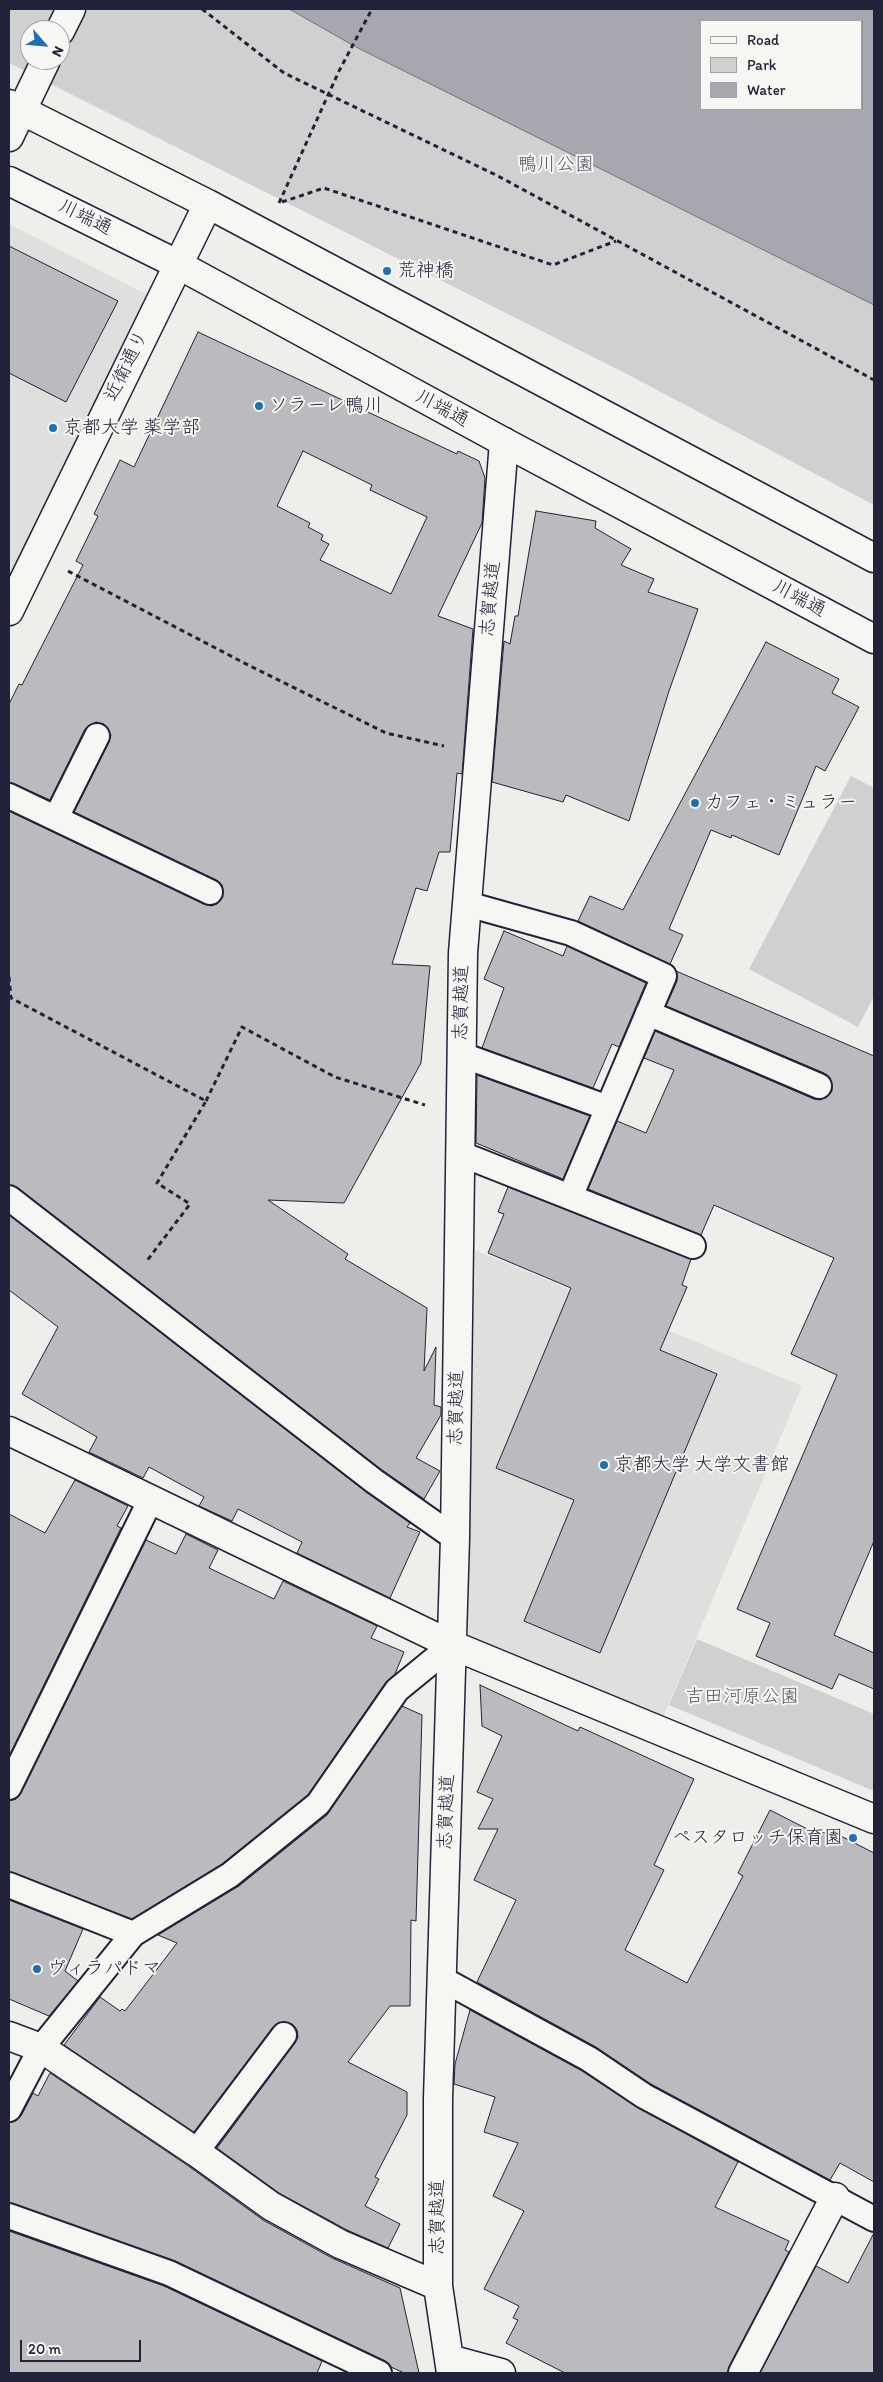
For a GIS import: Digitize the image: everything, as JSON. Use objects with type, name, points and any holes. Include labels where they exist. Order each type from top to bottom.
[{"type":"street","points":[[9,137],[15,107],[40,70]]},
{"type":"street","points":[[15,107],[208,204],[874,558]]},
{"type":"street","name":"川端通","points":[[9,181],[177,264],[504,442],[874,639]]},
{"type":"street","name":"近衛通り","points":[[9,610],[208,204]]},
{"type":"street","name":"志賀越道","points":[[450,2366],[438,2286],[442,1979],[455,1538],[463,953],[504,442]]},
{"type":"street","points":[[9,1431],[452,1645],[874,1819]]},
{"type":"street","points":[[9,2036],[41,2048],[196,2152],[271,2206],[340,2244],[438,2286]]},
{"type":"street","points":[[742,2373],[835,2198]]},
{"type":"street","points":[[450,2366],[501,2373]]},
{"type":"lane","points":[[56,818],[97,736]]},
{"type":"lane","points":[[9,796],[210,892]]},
{"type":"lane","points":[[467,904],[571,933],[664,976],[570,1197]]},
{"type":"lane","points":[[648,1013],[819,1086]]},
{"type":"lane","points":[[462,1055],[608,1108]]},
{"type":"lane","points":[[461,1154],[692,1246]]},
{"type":"lane","points":[[9,1198],[125,1290],[374,1481],[455,1538]]},
{"type":"lane","points":[[9,1787],[151,1500]]},
{"type":"lane","points":[[9,2110],[41,2048],[133,1934],[230,1875],[318,1804],[397,1690],[452,1645]]},
{"type":"lane","points":[[9,1885],[133,1934]]},
{"type":"lane","points":[[442,1979],[589,2059],[644,2096],[874,2219]]},
{"type":"lane","points":[[196,2152],[284,2035]]},
{"type":"lane","points":[[9,2216],[168,2273],[380,2373]]},
{"type":"path","points":[[202,9],[284,73],[498,176],[874,380]]},
{"type":"path","points":[[372,9],[329,95],[279,204],[324,188],[554,265],[617,241]]},
{"type":"path","points":[[36,554],[250,666],[386,733],[479,754]]},
{"type":"path","points":[[9,977],[11,998],[206,1101]]},
{"type":"path","points":[[125,1290],[190,1204],[157,1184],[206,1101],[242,1027],[335,1077],[462,1117]]},
{"type":"shaded area","name":"京都大学 薬学部","points":[[9,224],[159,301],[9,611]]},
{"type":"shaded area","points":[[475,1250],[802,1386],[662,1720],[468,1639]]},
{"type":"green space","name":"鴨川公園","points":[[9,9],[874,9],[874,505],[625,373],[23,70],[70,70],[70,20],[20,20],[20,69],[9,63]]},
{"type":"green space","points":[[851,776],[874,788],[874,996],[858,1027],[749,969]]},
{"type":"green space","name":"吉田河原公園","points":[[697,1639],[874,1714],[874,1791],[669,1705]]},
{"type":"water","points":[[289,9],[874,9],[874,305],[356,47]]},
{"type":"building","points":[[9,246],[118,301],[66,402],[9,373]]},
{"type":"building","points":[[198,332],[457,454],[458,451],[479,461],[485,478],[482,523],[438,616],[473,629],[462,774],[457,773],[450,852],[439,852],[427,891],[416,888],[392,964],[430,966],[421,1063],[344,1203],[268,1200],[348,1254],[345,1259],[427,1308],[424,1371],[436,1347],[434,1405],[441,1407],[441,1415],[416,1458],[440,1471],[424,1499],[382,1470],[17,1187],[9,1185],[9,811],[204,904],[211,906],[217,904],[223,897],[222,885],[216,880],[74,812],[109,742],[111,735],[104,724],[96,722],[85,729],[50,800],[9,782],[9,704],[19,684],[22,685],[83,565],[76,561],[98,516],[94,514],[120,460],[134,467]],"holes":[[[303,451],[372,485],[370,490],[427,517],[391,594],[320,560],[329,544],[321,540],[323,535],[308,527],[310,523],[277,506]]]},
{"type":"building","points":[[536,511],[596,521],[595,528],[631,549],[621,565],[654,579],[648,592],[698,609],[669,691],[629,821],[566,795],[563,802],[492,782],[504,641],[510,644],[515,616],[518,616]]},
{"type":"building","points":[[766,642],[839,679],[832,693],[859,707],[825,771],[816,766],[779,855],[732,835],[731,838],[711,830],[669,929],[683,935],[670,964],[578,921],[590,896],[623,910]]},
{"type":"building","points":[[504,931],[563,956],[567,946],[646,983],[619,1047],[612,1044],[593,1088],[482,1048],[504,988],[484,979]]},
{"type":"building","points":[[676,971],[874,1056],[874,1541],[834,1635],[874,1653],[874,1689],[839,1674],[832,1689],[756,1656],[770,1623],[737,1609],[837,1375],[791,1354],[834,1258],[714,1205],[701,1235],[588,1189],[617,1121],[646,1133],[674,1070],[644,1058],[655,1031],[814,1099],[820,1100],[827,1097],[832,1091],[830,1078],[824,1073],[666,1006],[677,981]]},
{"type":"building","points":[[477,1075],[590,1116],[563,1179],[476,1143]]},
{"type":"building","points":[[508,1187],[691,1259],[682,1285],[687,1287],[660,1350],[717,1374],[600,1653],[524,1621],[574,1500],[496,1468],[571,1288],[488,1253],[504,1214],[498,1212]]},
{"type":"building","points":[[9,1215],[366,1492],[410,1523],[407,1527],[420,1532],[390,1598],[297,1553],[302,1542],[238,1509],[232,1521],[199,1506],[204,1497],[149,1467],[143,1478],[89,1452],[97,1437],[22,1394],[58,1327],[9,1290]]},
{"type":"building","points":[[75,1480],[128,1506],[117,1526],[121,1528],[9,1756],[9,1514],[45,1533]]},
{"type":"building","points":[[186,1534],[218,1550],[209,1568],[274,1599],[283,1581],[377,1626],[371,1638],[404,1652],[395,1674],[386,1682],[308,1795],[222,1864],[132,1919],[9,1872],[9,1801],[16,1799],[21,1793],[146,1540],[176,1554]]},
{"type":"building","points":[[480,1685],[578,1731],[580,1727],[694,1779],[654,1865],[664,1870],[625,1950],[687,1983],[743,1876],[738,1873],[770,1810],[813,1832],[815,1828],[833,1837],[835,1833],[874,1853],[874,2182],[840,2163],[830,2180],[651,2084],[596,2047],[477,1982],[516,1900],[474,1880],[498,1829],[478,1829],[493,1799],[477,1792],[502,1736],[482,1726]]},
{"type":"building","points":[[402,1706],[422,1715],[416,1921],[411,1920],[410,2006],[390,2006],[348,2062],[407,2092],[407,2115],[375,2177],[379,2179],[365,2206],[400,2224],[388,2248],[347,2230],[279,2193],[217,2148],[295,2043],[298,2037],[297,2030],[292,2024],[279,2022],[273,2027],[194,2132],[64,2045],[100,1997],[120,2011],[122,2009],[125,2011],[177,1943],[158,1935],[239,1886],[327,1815]]},
{"type":"building","name":"ヴィラパドマ","points":[[9,1900],[83,1929],[65,1971],[78,1981],[49,2016],[9,1999]]},
{"type":"building","points":[[470,2010],[582,2071],[638,2108],[738,2162],[715,2207],[789,2241],[785,2250],[789,2252],[727,2373],[565,2373],[506,2343],[518,2320],[513,2318],[519,2306],[484,2289],[524,2211],[493,2196],[518,2143],[484,2132],[495,2097],[454,2084],[455,2064]]},
{"type":"building","points":[[50,2073],[187,2165],[263,2220],[332,2258],[400,2288],[419,2373],[404,2373],[391,2367],[385,2361],[175,2261],[9,2203],[9,2123],[16,2121],[21,2116],[33,2093],[38,2096]]},
{"type":"building","points":[[9,2231],[164,2286],[322,2361],[317,2373],[9,2373]]},
{"type":"building","points":[[874,2233],[874,2373],[760,2373],[816,2266],[848,2283]]},
{"type":"place","name":"荒神橋","points":[[387,271]]},
{"type":"place","name":"ソラーレ鴨川","points":[[259,406]]},
{"type":"place","name":"京都大学 薬学部","points":[[53,428]]},
{"type":"place","name":"カフェ・ミュラー","points":[[695,803]]},
{"type":"place","name":"京都大学 大学文書館","points":[[604,1465]]},
{"type":"place","name":"ペスタロッチ保育園","points":[[853,1838]]},
{"type":"place","name":"ヴィラパドマ","points":[[37,1969]]}]
